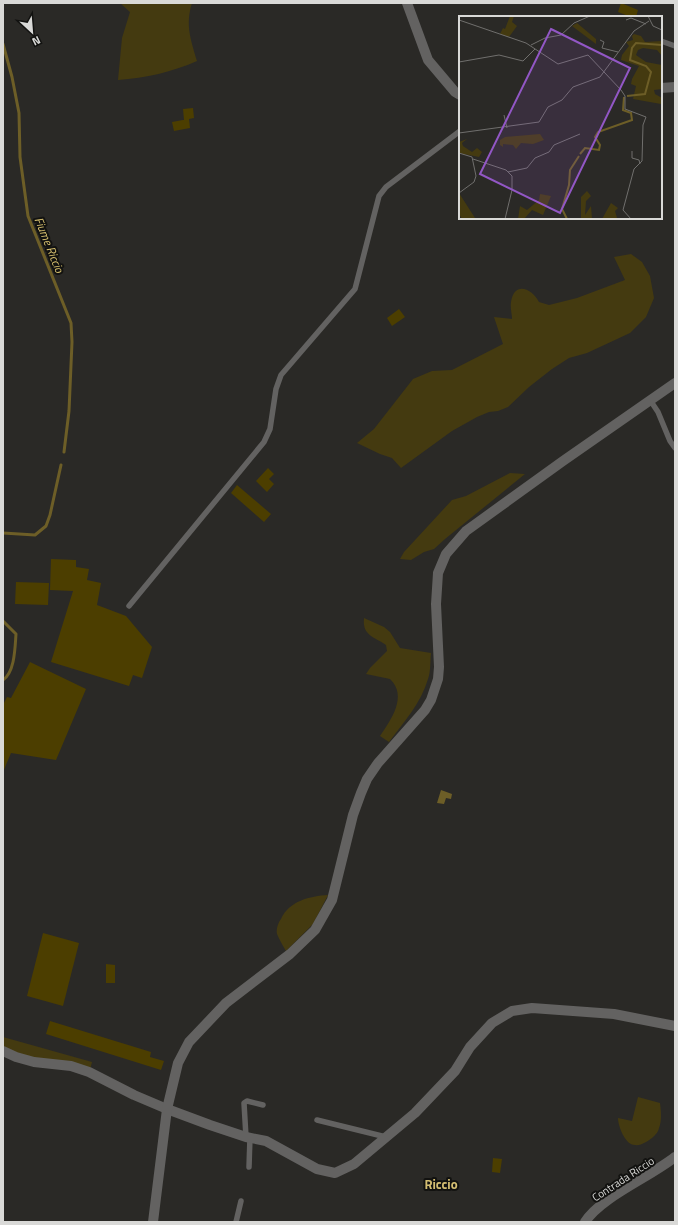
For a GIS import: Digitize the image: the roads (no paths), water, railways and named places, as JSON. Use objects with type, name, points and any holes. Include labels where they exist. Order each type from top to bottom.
[{"type":"street","points":[[407,3],[428,60],[455,92],[459,94]]},
{"type":"street","points":[[662,88],[675,87]]},
{"type":"street","points":[[153,1222],[167,1109],[178,1063],[189,1042],[226,1003],[290,954],[315,930],[332,900],[354,815],[367,779],[378,763],[425,710],[431,700],[438,679],[439,666],[436,587],[438,573],[446,554],[466,531],[675,383]]},
{"type":"street","points":[[3,1051],[16,1057],[34,1062],[71,1066],[89,1072],[134,1095],[167,1109],[210,1125],[266,1141],[317,1169],[335,1173],[354,1164],[415,1113],[455,1071],[470,1047],[492,1023],[512,1011],[532,1008],[614,1014],[675,1026]]},
{"type":"street","name":"Contrada Riccio","points":[[585,1222],[604,1202],[663,1167],[675,1157]]},
{"type":"lane","points":[[662,42],[675,46]]},
{"type":"lane","points":[[129,606],[264,442],[270,429],[276,389],[281,375],[355,289],[379,196],[386,187],[459,132]]},
{"type":"lane","points":[[650,400],[658,412],[670,441],[675,448]]},
{"type":"lane","points":[[249,1167],[248,1137],[244,1103],[246,1101],[263,1105]]},
{"type":"lane","points":[[317,1120],[386,1137]]},
{"type":"lane","points":[[236,1222],[241,1201]]},
{"type":"waterway","name":"Fiume Riccio","points":[[3,44],[12,77],[19,113],[20,157],[28,216],[71,323],[72,342],[69,411],[64,452]]},
{"type":"waterway","name":"Fiume Riccio","points":[[3,533],[35,535],[46,526],[50,515],[61,465]]},
{"type":"waterway","name":"Fiume Riccio","points":[[3,621],[16,634],[15,652],[12,665],[10,671],[3,680]]},
{"type":"district","name":"Riccio","points":[[441,1184]]}]
